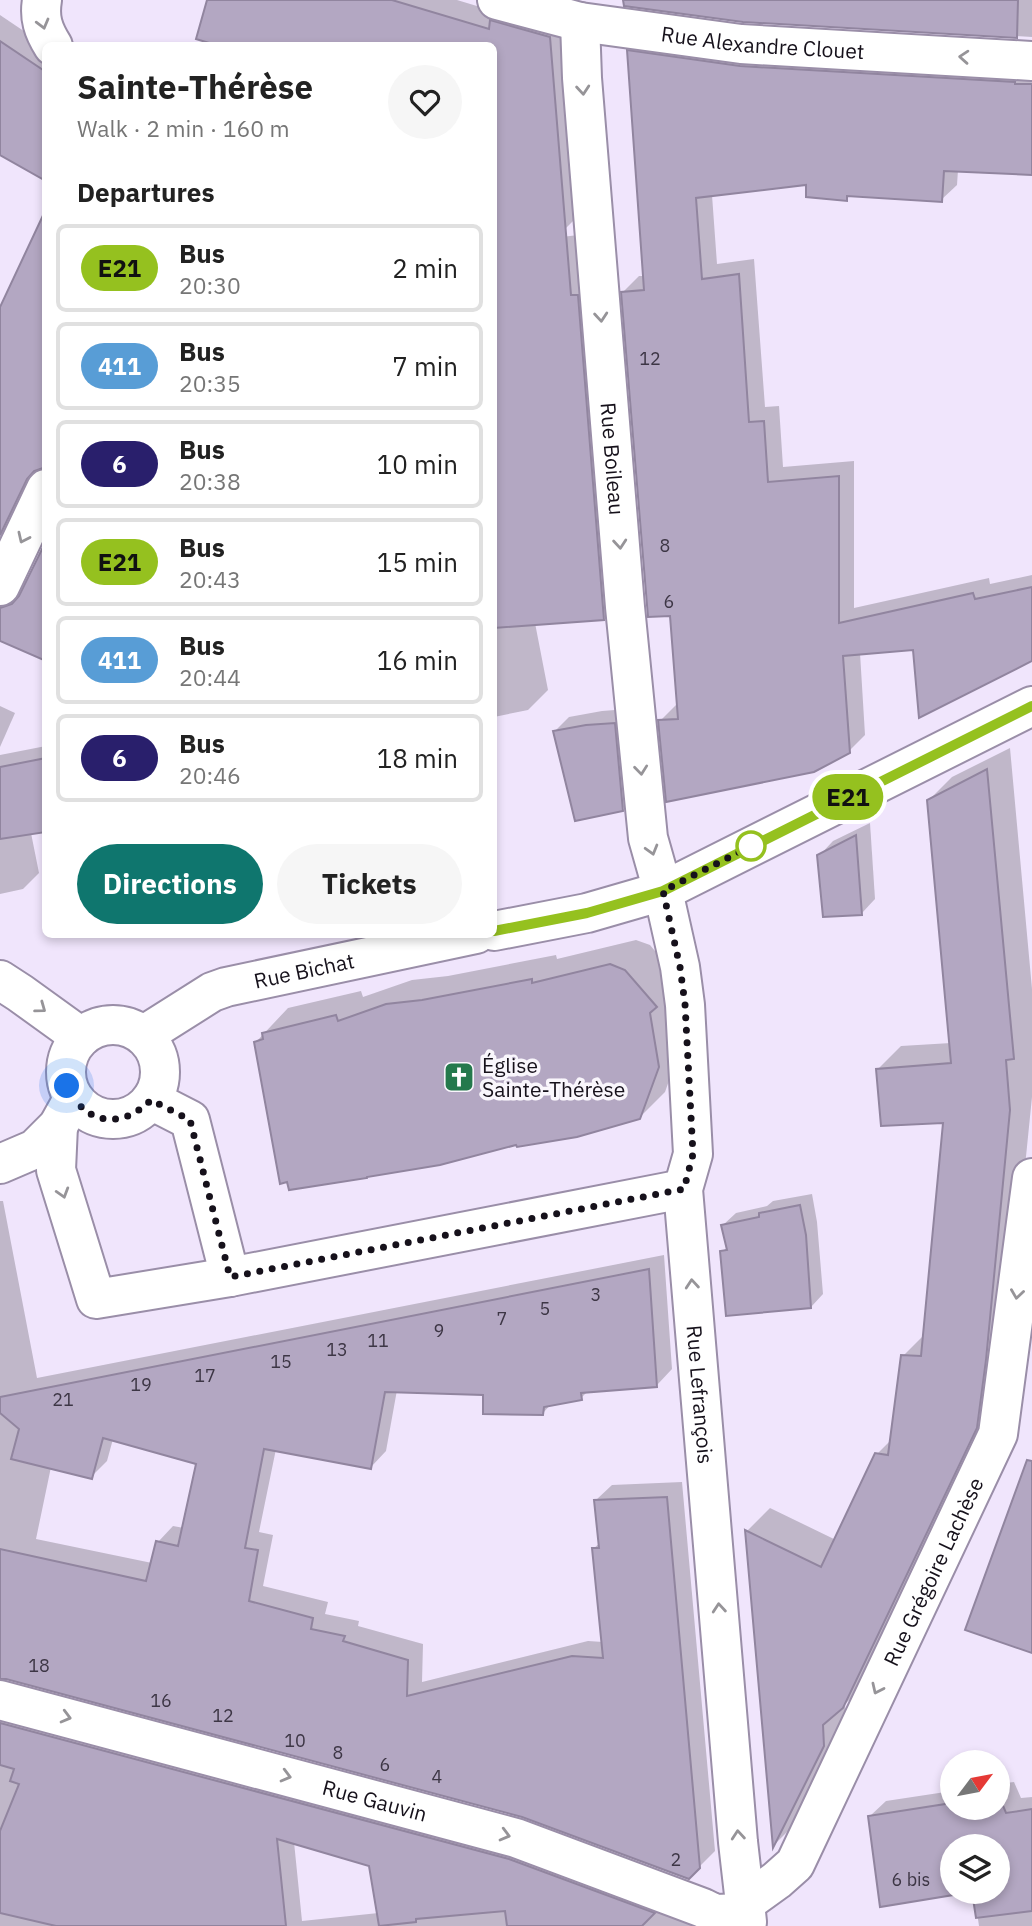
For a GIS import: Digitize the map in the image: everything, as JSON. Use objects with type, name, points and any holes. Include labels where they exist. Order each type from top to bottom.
[{"type":"street","points":[[42,0],[40,14],[44,31],[51,42]]},
{"type":"street","name":"Rue Alexandre Clouet","points":[[497,0],[580,22],[741,44],[1032,61]]},
{"type":"street","name":"Rue Boileau","points":[[580,22],[582,78],[625,607],[648,838],[663,891]]},
{"type":"street","points":[[0,586],[42,497]]},
{"type":"street","points":[[497,930],[587,913],[663,891],[1032,706]]},
{"type":"street","name":"Rue Lefrançois","points":[[663,891],[680,967],[685,1004],[693,1154],[684,1189],[746,1914]]},
{"type":"street","name":"Rue Bichat","points":[[144,1035],[226,986],[457,938]]},
{"type":"street","points":[[0,980],[80,1037]]},
{"type":"street","points":[[0,1164],[35,1149],[65,1112],[83,1109],[96,1117],[112,1120],[127,1118],[141,1111],[151,1100],[158,1086],[160,1072],[158,1057],[152,1045],[144,1035],[125,1027],[110,1025],[94,1028],[80,1037],[67,1059],[65,1112],[56,1170],[96,1299],[230,1277],[684,1189]]},
{"type":"street","points":[[151,1100],[190,1120],[230,1277]]},
{"type":"street","name":"Rue Grégoire Lachèse","points":[[746,1914],[795,1864],[998,1434],[1029,1220],[1032,1178]]},
{"type":"street","name":"Rue Gauvin","points":[[0,1700],[516,1838],[715,1914],[746,1914]]},
{"type":"building","points":[[207,0],[392,0],[489,29],[490,20],[550,37],[571,295],[578,295],[604,620],[497,628],[497,42],[206,42],[196,39]]},
{"type":"building","points":[[623,0],[1018,0],[1017,38],[743,22],[624,6]]},
{"type":"building","points":[[0,41],[42,69],[42,179],[0,155]]},
{"type":"building","points":[[627,50],[740,66],[1032,84],[1032,175],[944,171],[942,202],[847,196],[847,201],[806,197],[806,185],[696,198],[702,279],[739,274],[749,422],[764,421],[768,482],[839,476],[839,623],[973,593],[975,599],[1032,587],[1032,661],[919,718],[913,650],[843,656],[850,753],[814,772],[666,802],[658,720],[678,719],[670,616],[648,617],[621,292],[644,290]]},
{"type":"building","points":[[42,218],[42,468],[34,471],[27,479],[0,535],[0,307]]},
{"type":"building","points":[[42,549],[42,659],[0,641],[0,608],[12,604],[19,596]]},
{"type":"building","points":[[615,723],[623,811],[575,821],[553,731]]},
{"type":"building","points":[[42,759],[42,833],[0,839],[0,767]]},
{"type":"building","points":[[987,769],[1014,1059],[1006,1060],[1010,1110],[977,1428],[843,1708],[823,1725],[824,1746],[773,1848],[745,1530],[821,1567],[875,1453],[888,1455],[901,1355],[921,1356],[943,1123],[881,1126],[876,1069],[951,1063],[927,800]]},
{"type":"building","points":[[856,835],[862,915],[823,917],[817,855]]},
{"type":"building","name":"Église Sainte-Thérèse","points":[[610,964],[625,970],[657,1007],[650,1013],[659,1067],[640,1119],[577,1137],[517,1147],[516,1145],[440,1165],[289,1190],[287,1182],[280,1184],[254,1042],[263,1039],[262,1033],[336,1015],[338,1021],[386,1004],[422,1000],[532,979],[532,983]]},
{"type":"building","points":[[800,1205],[806,1235],[811,1308],[726,1316],[720,1251],[727,1250],[721,1225],[759,1217],[759,1213]]},
{"type":"building","points":[[649,1269],[657,1387],[581,1393],[582,1400],[544,1407],[543,1415],[483,1414],[483,1395],[385,1392],[371,1469],[264,1449],[245,1548],[258,1550],[249,1601],[313,1618],[311,1629],[345,1636],[343,1641],[408,1660],[407,1696],[572,1656],[603,1658],[592,1548],[599,1548],[594,1500],[667,1497],[700,1868],[689,1879],[522,1817],[0,1679],[0,1549],[146,1581],[156,1541],[178,1546],[196,1464],[103,1438],[92,1479],[11,1459],[19,1429],[0,1413],[0,1397]]},
{"type":"building","points":[[1027,1460],[1032,1461],[1032,1653],[965,1630]]},
{"type":"building","points":[[0,1723],[509,1859],[655,1913],[642,1926],[507,1926],[505,1911],[416,1919],[416,1922],[379,1926],[369,1866],[277,1839],[286,1926],[56,1926],[0,1913],[0,1831],[19,1784],[10,1781],[14,1769],[0,1765]]},
{"type":"building","points":[[940,1805],[940,1820],[1010,1820],[1010,1812],[1032,1809],[1032,1911],[976,1918],[974,1904],[1010,1904],[1010,1834],[940,1834],[940,1897],[880,1907],[868,1816]]},
{"type":"bus line","name":"E21","points":[[497,930],[587,913],[663,891],[1032,706]]},
{"type":"place","name":"Église Sainte-Thérèse","points":[[459,1077]]},
{"type":"route","points":[[67,1086],[73,1099],[96,1117],[112,1120],[127,1118],[141,1111],[151,1100],[190,1120],[230,1277],[684,1189],[693,1154],[685,1004],[680,967],[663,891],[751,846]]}]
